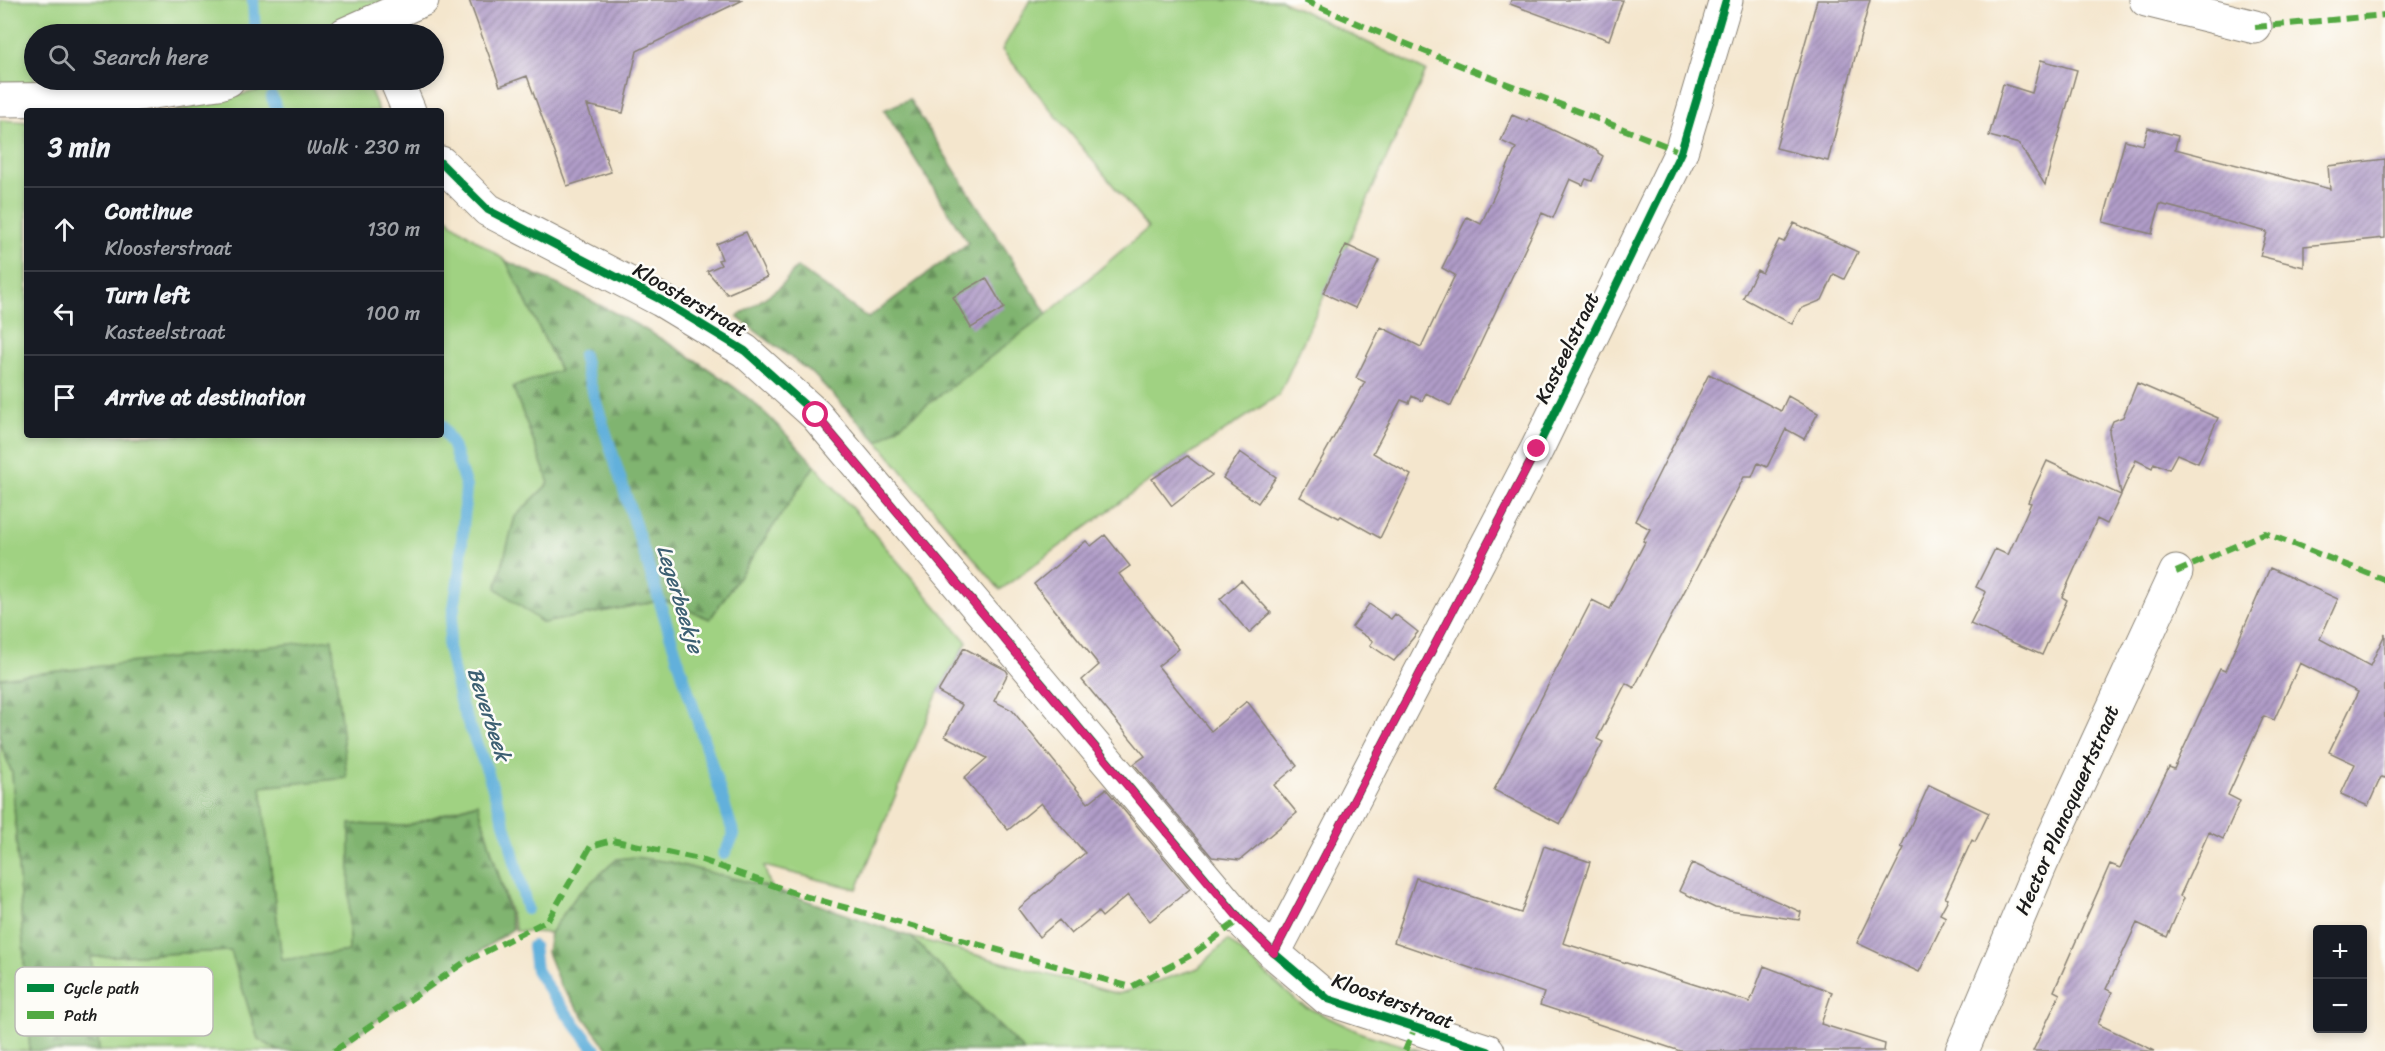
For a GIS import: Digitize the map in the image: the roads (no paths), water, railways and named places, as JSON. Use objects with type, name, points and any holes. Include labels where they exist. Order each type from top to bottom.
[{"type":"street","points":[[378,24],[422,0]]},
{"type":"street","name":"Kasteelstraat","points":[[1274,953],[1537,449],[1681,152],[1726,0]]},
{"type":"street","points":[[2146,0],[2255,27]]},
{"type":"street","points":[[0,100],[104,99],[169,90]]},
{"type":"street","points":[[400,90],[408,108]]},
{"type":"street","name":"Kloosterstraat","points":[[444,166],[488,210],[661,300],[745,351],[816,415],[1240,920],[1274,953],[1328,999],[1488,1051]]},
{"type":"street","name":"Hector Plancquaertstraat","points":[[1962,1051],[2041,864],[2176,572]]},
{"type":"waterway","name":"Beverbeek","points":[[253,0],[254,24]]},
{"type":"waterway","name":"Beverbeek","points":[[272,97],[276,108]]},
{"type":"waterway","name":"Legerbeekje","points":[[583,355],[587,374],[734,835],[724,854]]},
{"type":"waterway","name":"Beverbeek","points":[[444,430],[453,446],[466,487],[460,569],[448,647],[461,705],[487,770],[509,838],[527,909]]},
{"type":"waterway","name":"Beverbeek","points":[[533,946],[536,970],[553,996],[596,1051]]}]
